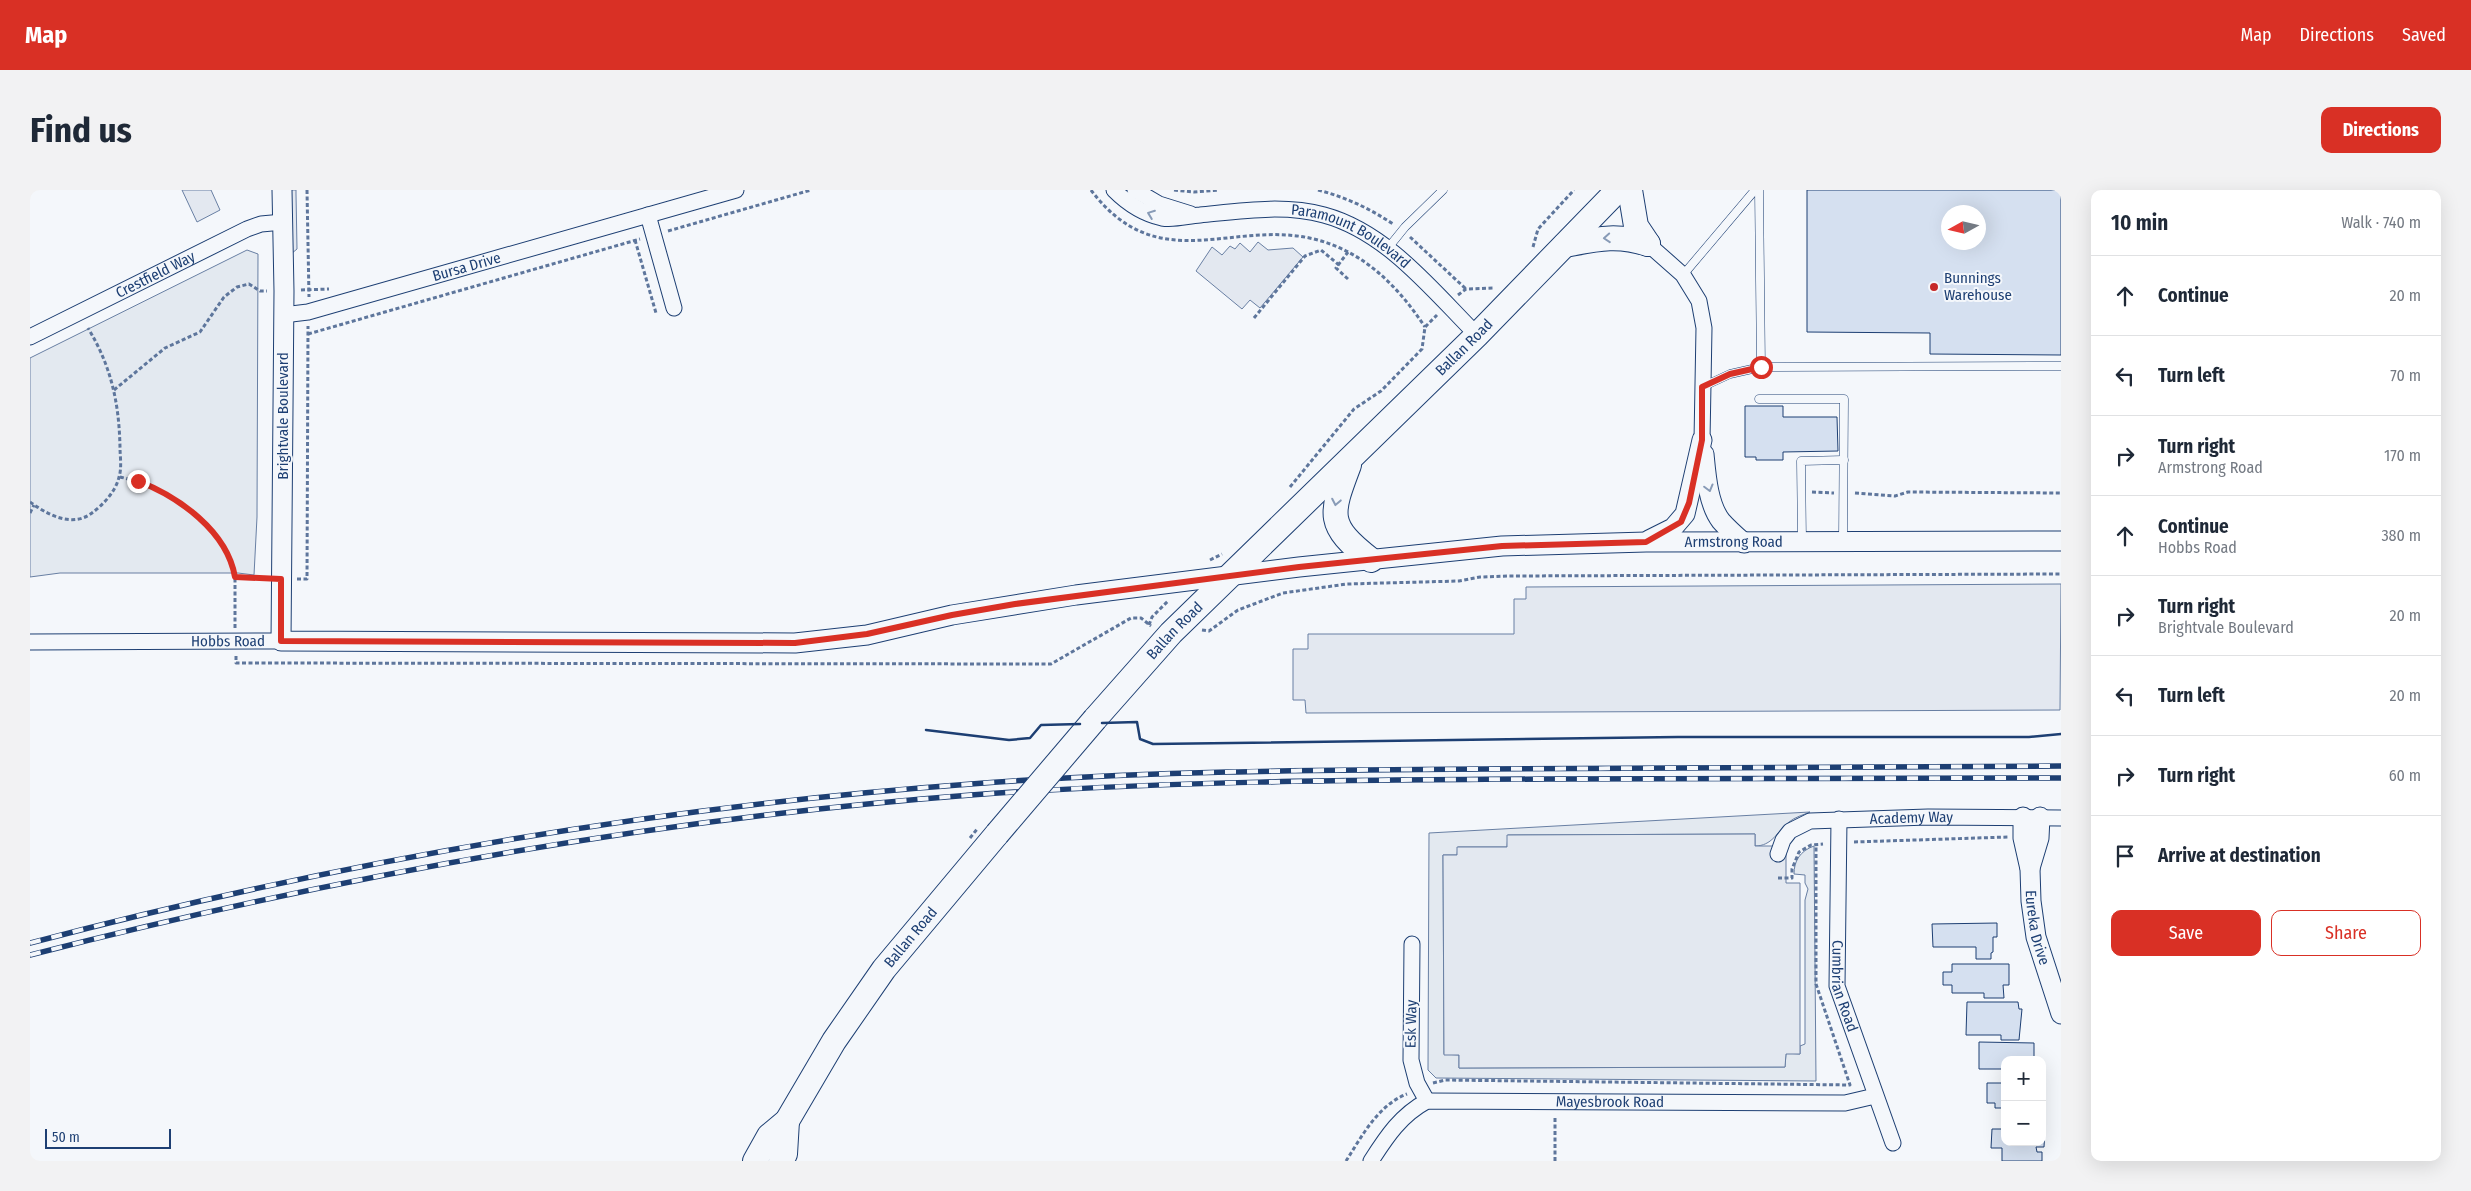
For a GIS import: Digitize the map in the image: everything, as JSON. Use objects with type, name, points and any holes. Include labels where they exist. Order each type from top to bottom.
[{"type":"main road","name":"Ballan Road","points":[[755,1161],[770,1136],[787,1120],[834,1041],[884,969],[1095,719],[1179,627],[1477,335],[1618,190]]},
{"type":"main road","points":[[1630,190],[1636,226],[1648,244]]},
{"type":"main road","points":[[1566,245],[1603,238],[1627,237],[1648,244]]},
{"type":"main road","points":[[1352,456],[1335,502],[1335,515],[1342,536],[1371,560]]},
{"type":"main road","name":"Ballan Road","points":[[781,1161],[785,1154],[787,1120]]},
{"type":"street","name":"Brightvale Boulevard","points":[[281,641],[284,291],[282,190]]},
{"type":"street","name":"Bursa Drive","points":[[283,315],[308,312],[736,190]]},
{"type":"street","name":"Paramount Boulevard","points":[[1114,190],[1125,201],[1162,218],[1175,219],[1194,215],[1268,209],[1305,211],[1337,219],[1388,248],[1477,335]]},
{"type":"street","name":"Paramount Boulevard","points":[[1135,190],[1159,204],[1194,215]]},
{"type":"street","points":[[648,215],[674,308]]},
{"type":"street","name":"Crestfield Way","points":[[30,337],[247,229],[261,224],[283,222]]},
{"type":"street","points":[[1648,244],[1683,275],[1699,301],[1704,328],[1702,440],[1708,486],[1716,512],[1721,521],[1744,543]]},
{"type":"street","points":[[1646,542],[1681,522],[1685,514],[1702,440]]},
{"type":"street","name":"Armstrong Road","points":[[1229,577],[1502,546],[1646,542],[2061,541]]},
{"type":"street","name":"Hobbs Road","points":[[30,642],[795,643],[867,634],[952,615],[1015,604],[1229,577]]},
{"type":"street","name":"Academy Way","points":[[1778,854],[1783,840],[1790,831],[1810,821],[1895,817],[2061,818]]},
{"type":"street","name":"Eureka Drive","points":[[2031,817],[2023,838],[2030,869],[2031,901],[2036,937],[2061,1014]]},
{"type":"street","name":"Eureka Drive","points":[[2030,869],[2039,838],[2031,817]]},
{"type":"street","name":"Cumbrian Road","points":[[1839,819],[1837,986],[1892,1143]]},
{"type":"street","name":"Esk Way","points":[[1412,944],[1411,1060],[1424,1095]]},
{"type":"street","points":[[1371,1161],[1392,1129],[1424,1095]]},
{"type":"street","name":"Mayesbrook Road","points":[[1424,1095],[1556,1101],[1845,1103],[1875,1096]]},
{"type":"lane","points":[[1388,248],[1405,227],[1443,190]]},
{"type":"lane","points":[[1683,275],[1757,190]]},
{"type":"lane","points":[[1757,190],[1761,367]]},
{"type":"lane","points":[[1702,387],[1730,374],[1761,367],[2061,366]]},
{"type":"lane","points":[[1758,399],[1844,399],[1843,543]]},
{"type":"lane","points":[[1802,543],[1801,461],[1844,460]]},
{"type":"path","points":[[235,577],[307,579],[308,190]]},
{"type":"path","points":[[308,334],[811,190]]},
{"type":"path","points":[[1091,190],[1113,214],[1154,236],[1185,242],[1290,236],[1314,239],[1348,252],[1376,270],[1396,288],[1425,326]]},
{"type":"path","points":[[1174,190],[1194,192],[1219,190]]},
{"type":"path","points":[[1530,252],[1538,229],[1574,190]]},
{"type":"path","points":[[635,240],[656,313]]},
{"type":"path","points":[[1254,318],[1306,256],[1321,250],[1339,265]]},
{"type":"path","points":[[1348,252],[1336,268],[1348,278]]},
{"type":"path","points":[[1288,491],[1319,449],[1354,409],[1381,391],[1422,349],[1425,326],[1466,289],[1493,289],[1500,282]]},
{"type":"path","points":[[114,390],[165,348],[200,332],[224,297],[236,287],[249,284],[260,291],[284,291]]},
{"type":"path","points":[[30,502],[59,518],[72,521],[82,520],[100,507],[120,477],[120,433],[114,390],[106,361],[88,328]]},
{"type":"path","points":[[120,477],[153,487],[194,514],[222,544],[233,564],[235,577],[236,663],[1050,664],[1131,618],[1141,618],[1149,626],[1209,631],[1238,610],[1256,602],[1283,594],[1346,584],[1458,581],[1480,577],[1508,576],[2061,574]]},
{"type":"path","points":[[1802,492],[1896,496],[1908,492],[2061,493]]},
{"type":"path","points":[[30,513],[34,505]]},
{"type":"path","points":[[1149,626],[1152,617],[1210,560],[1224,554]]},
{"type":"path","points":[[1778,878],[1792,878],[1792,868],[1799,852],[1816,844],[1917,838],[2023,838]]},
{"type":"path","points":[[1346,1161],[1367,1129],[1392,1101],[1424,1095],[1437,1081],[1850,1085],[1816,984],[1816,844]]},
{"type":"path","points":[[1554,1161],[1556,1101]]},
{"type":"shaded area","points":[[182,190],[211,190],[220,210],[197,222]]},
{"type":"shaded area","points":[[290,190],[296,190],[297,249],[291,254]]},
{"type":"shaded area","points":[[1258,242],[1268,250],[1293,248],[1303,257],[1260,308],[1250,300],[1242,309],[1196,271],[1212,247],[1222,255],[1230,246],[1235,249],[1240,243],[1250,252]]},
{"type":"shaded area","points":[[247,250],[258,254],[257,517],[254,575],[238,573],[60,573],[30,577],[30,358]]},
{"type":"shaded area","points":[[2061,584],[2060,710],[1306,713],[1305,700],[1293,700],[1293,649],[1308,649],[1308,634],[1514,634],[1514,599],[1526,599],[1526,587]]},
{"type":"shaded area","points":[[1810,812],[1791,820],[1766,844],[1755,846],[1755,834],[1508,835],[1507,847],[1458,847],[1457,855],[1443,855],[1444,1054],[1459,1055],[1459,1068],[1785,1067],[1786,1053],[1800,1054],[1800,1046],[1805,1044],[1805,900],[1808,889],[1805,883],[1805,875],[1794,874],[1795,865],[1799,857],[1814,846],[1816,1081],[1436,1078],[1428,1070],[1429,833]]},
{"type":"shaded area","points":[[1755,834],[1755,846],[1786,846],[1786,883],[1800,883],[1800,1054],[1786,1054],[1785,1067],[1459,1068],[1459,1055],[1444,1055],[1443,855],[1457,855],[1457,847],[1507,847],[1507,835]]},
{"type":"building","name":"Bunnings Warehouse","points":[[1807,190],[2061,190],[2061,355],[1930,354],[1930,333],[1807,332]]},
{"type":"building","points":[[1745,406],[1783,406],[1783,417],[1837,417],[1838,451],[1783,452],[1783,460],[1756,460],[1756,457],[1745,457]]},
{"type":"building","points":[[1997,923],[1997,937],[1993,937],[1991,959],[1976,959],[1976,947],[1933,947],[1932,924]]},
{"type":"building","points":[[1952,964],[2009,964],[2009,985],[2003,985],[2004,998],[1984,998],[1984,993],[1952,993],[1952,985],[1943,985],[1943,972],[1952,972]]},
{"type":"building","points":[[1967,1002],[2018,1002],[2019,1009],[2022,1009],[2019,1040],[2001,1040],[2001,1035],[1966,1035]]},
{"type":"building","points":[[1979,1042],[2034,1043],[2034,1056],[2001,1056],[2001,1069],[1979,1069]]},
{"type":"building","points":[[1987,1083],[2001,1083],[2001,1108],[1995,1108],[1995,1103],[1987,1103]]},
{"type":"building","points":[[1992,1129],[2001,1129],[2001,1146],[2044,1146],[2036,1147],[2037,1152],[2042,1152],[2042,1161],[2002,1161],[2002,1148],[1991,1148]]},
{"type":"railway","points":[[30,943],[262,887],[379,863],[615,823],[733,807],[852,794],[1099,776],[1228,772],[1421,769],[2061,766]]},
{"type":"railway","points":[[30,955],[146,926],[263,900],[497,854],[733,819],[971,795],[1187,784],[1331,781],[2061,778]]},
{"type":"wall","points":[[1102,723],[1137,722],[1140,739],[1153,744],[1678,737],[2029,737],[2061,734]]},
{"type":"wall","points":[[926,730],[1009,740],[1030,738],[1041,725],[1080,724]]},
{"type":"place","name":"Bunnings Warehouse","points":[[1934,287]]},
{"type":"route","points":[[138,481],[153,487],[194,514],[222,544],[233,564],[235,577],[281,579],[281,641],[795,643],[867,634],[952,615],[1015,604],[1299,567],[1502,546],[1646,542],[1681,522],[1689,503],[1702,440],[1702,387],[1730,374],[1761,367]]}]
